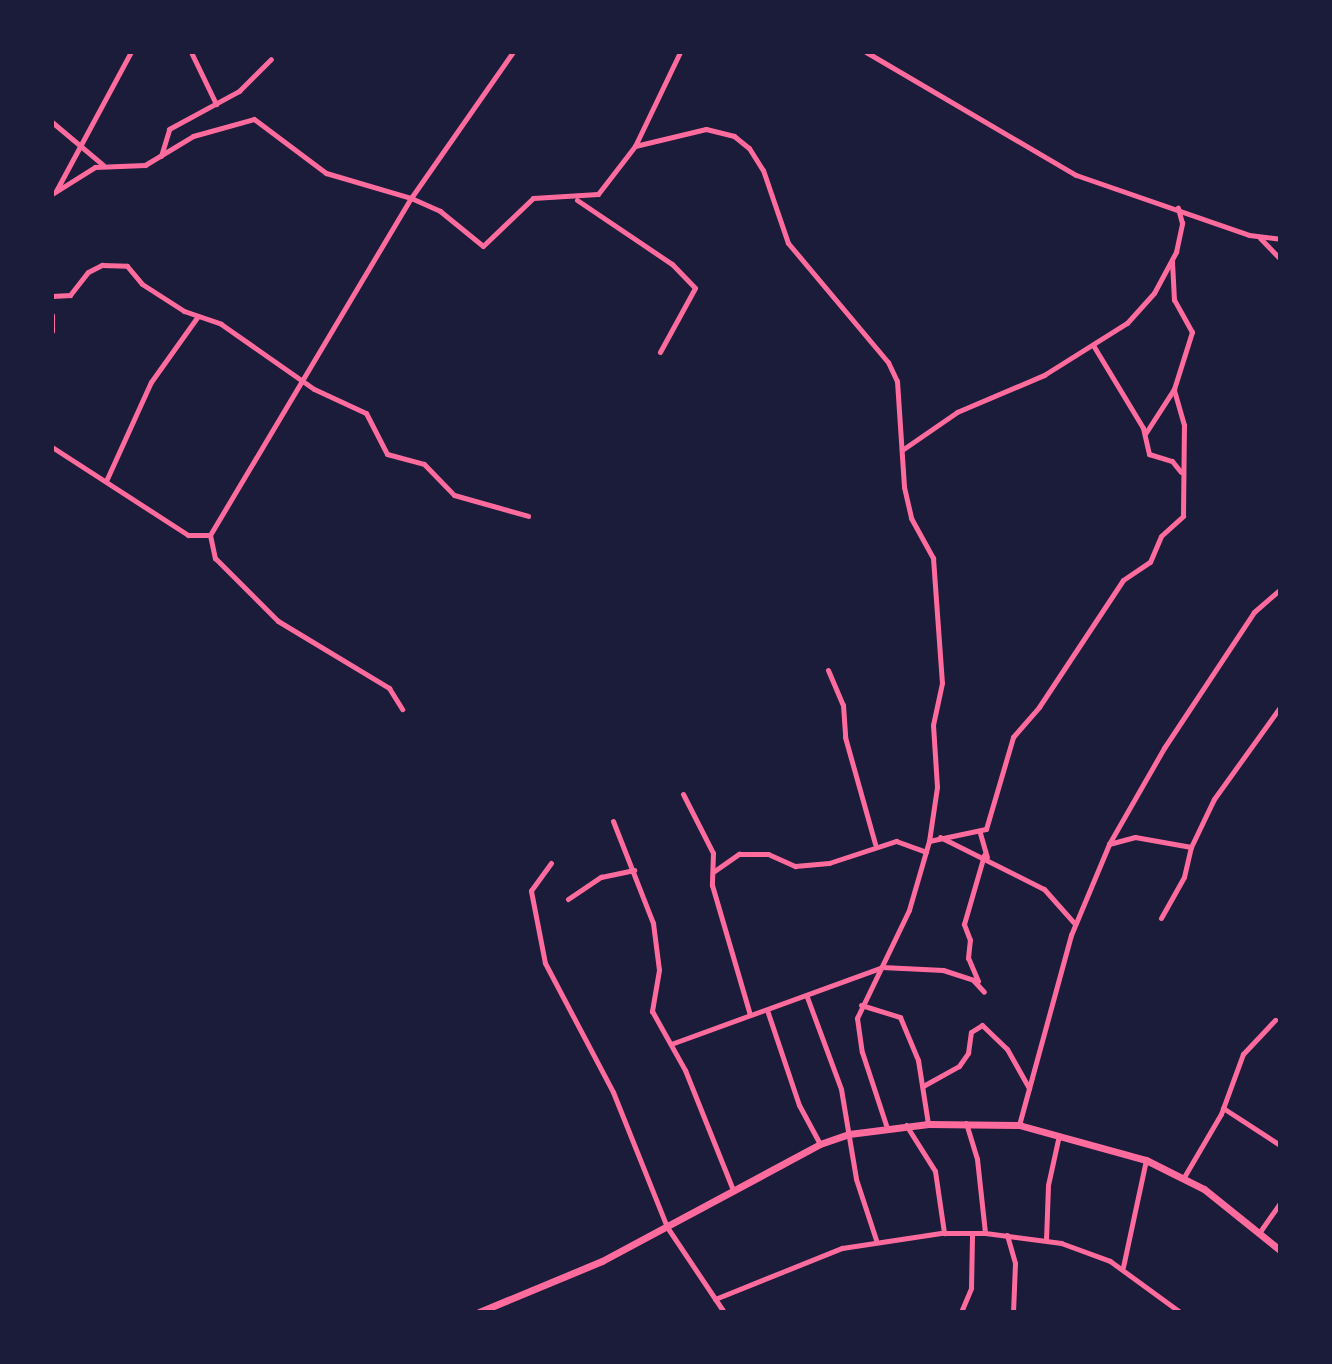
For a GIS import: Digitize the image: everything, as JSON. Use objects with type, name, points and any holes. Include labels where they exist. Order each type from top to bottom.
[{"type":"street","points":[[54,193],[131,52]]},
{"type":"street","points":[[191,52],[216,104]]},
{"type":"street","points":[[402,709],[389,688],[278,621],[215,558],[210,535],[306,382],[411,198],[513,52]]},
{"type":"street","points":[[54,193],[104,165],[145,165],[193,136],[254,119],[326,173],[411,198],[440,211],[483,246],[533,198],[575,199],[607,187],[635,146],[680,52]]},
{"type":"street","points":[[866,52],[1044,160],[1108,189],[1178,208],[1260,238],[1280,239]]},
{"type":"street","points":[[161,157],[169,129],[239,92],[271,59]]},
{"type":"street","points":[[52,122],[81,142],[104,165]]},
{"type":"street","points":[[635,146],[706,129],[734,136],[750,148],[763,170],[788,243],[893,370],[901,396],[902,450],[908,508],[933,558],[942,683],[933,725],[937,787],[929,841],[915,893],[882,967],[861,1005],[857,1018],[862,1052],[887,1128]]},
{"type":"street","points":[[575,199],[692,281],[695,294],[660,352]]},
{"type":"street","points":[[902,450],[985,396],[1044,375],[1093,345],[1138,313],[1172,261],[1181,239],[1178,208]]},
{"type":"street","points":[[1260,238],[1280,259]]},
{"type":"street","points":[[1145,434],[1174,389],[1192,332],[1174,300],[1172,261]]},
{"type":"street","points":[[52,296],[70,295],[90,270],[120,263],[137,273],[142,284],[198,316],[221,324],[306,382],[366,413],[381,449],[424,464],[454,495],[528,516]]},
{"type":"street","points":[[52,315],[52,332]]},
{"type":"street","points":[[106,481],[151,382],[198,316]]},
{"type":"street","points":[[1093,345],[1145,434],[1150,457],[1172,461],[1182,473]]},
{"type":"street","points":[[929,841],[937,837],[980,833],[989,823],[1013,737],[1039,707],[1123,580],[1150,562],[1161,536],[1183,516],[1184,425],[1174,389]]},
{"type":"street","points":[[52,447],[188,535],[210,535]]},
{"type":"street","points":[[1019,1125],[1075,924],[1109,844],[1164,748],[1248,621],[1280,589]]},
{"type":"street","points":[[828,670],[843,705],[845,737],[875,844]]},
{"type":"street","points":[[1161,918],[1184,877],[1191,847],[1214,799],[1280,707]]},
{"type":"street","points":[[683,794],[713,853],[713,872],[750,1015]]},
{"type":"street","points":[[613,821],[653,923],[659,970],[652,1011],[671,1044],[733,1190]]},
{"type":"street","points":[[980,833],[985,856],[964,924],[970,966],[984,992]]},
{"type":"street","points":[[937,837],[985,856],[1044,889],[1075,924]]},
{"type":"street","points":[[1109,844],[1135,837],[1191,847]]},
{"type":"street","points":[[713,872],[739,854],[768,854],[795,866],[830,863],[875,844],[906,842],[926,852]]},
{"type":"street","points":[[551,863],[533,885],[530,901],[545,963],[612,1092],[667,1227],[724,1311]]},
{"type":"street","points":[[568,899],[602,878],[634,870]]},
{"type":"street","points":[[671,1044],[807,997],[882,967],[943,970],[979,984]]},
{"type":"street","points":[[807,997],[841,1089],[856,1179],[876,1240]]},
{"type":"street","points":[[861,1005],[900,1017],[923,1086],[928,1124]]},
{"type":"street","points":[[767,1010],[799,1105],[820,1144]]},
{"type":"street","points":[[1184,1177],[1223,1108],[1243,1054],[1275,1020]]},
{"type":"street","points":[[923,1086],[959,1066],[968,1053],[971,1032],[982,1025],[1007,1050],[1029,1088]]},
{"type":"street","points":[[1223,1108],[1280,1145]]},
{"type":"street","points":[[479,1311],[667,1227],[820,1144],[849,1134],[906,1125],[966,1123],[1019,1125],[1146,1160],[1184,1177],[1280,1250]]},
{"type":"street","points":[[966,1123],[977,1159],[985,1233]]},
{"type":"street","points":[[906,1125],[933,1168],[944,1233]]},
{"type":"street","points":[[1046,1240],[1048,1185],[1059,1135]]},
{"type":"street","points":[[1123,1267],[1146,1160]]},
{"type":"street","points":[[1259,1233],[1280,1203]]},
{"type":"street","points":[[715,1299],[804,1259],[876,1240],[944,1233],[985,1233],[1046,1240],[1123,1267],[1180,1311]]},
{"type":"street","points":[[961,1311],[971,1288],[972,1233]]},
{"type":"street","points":[[1007,1234],[1015,1263],[1013,1311]]}]
